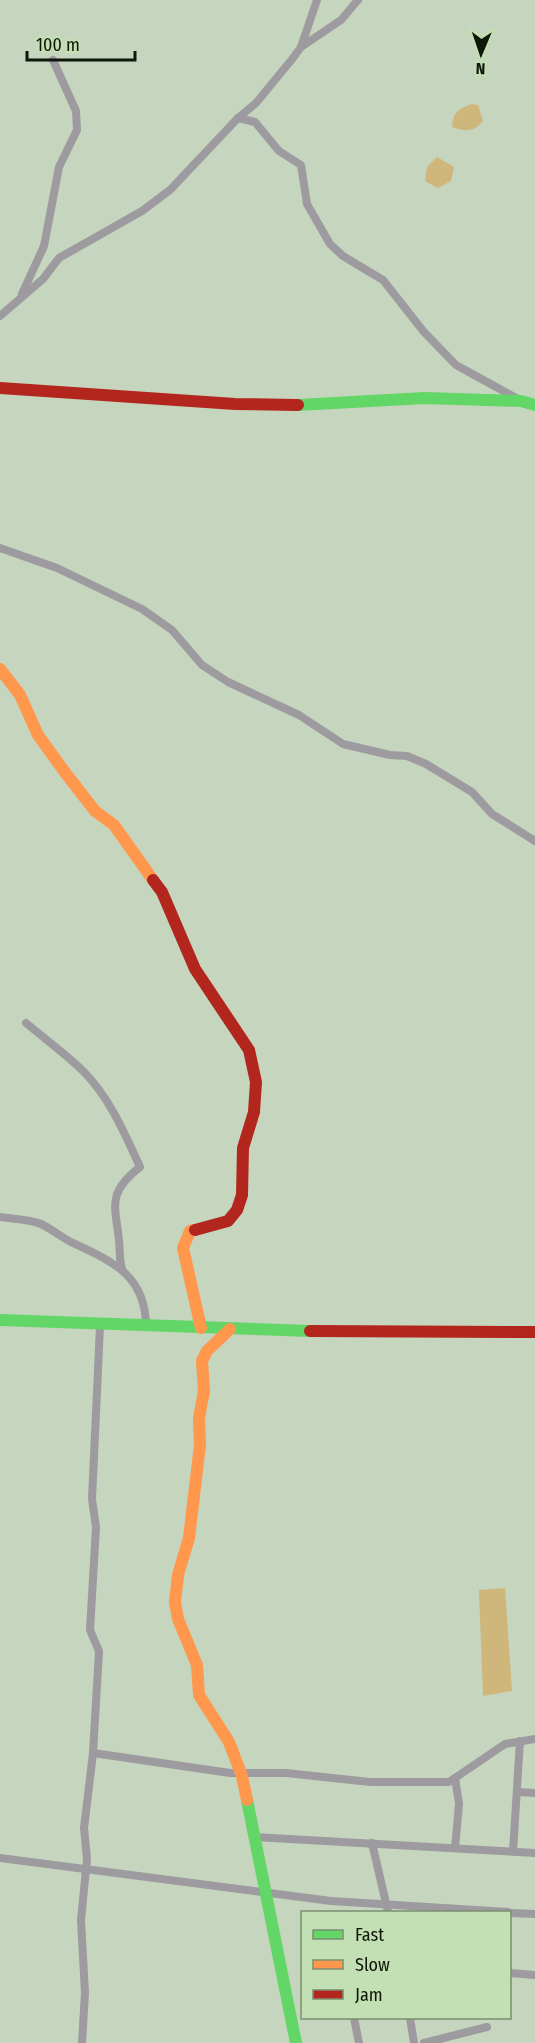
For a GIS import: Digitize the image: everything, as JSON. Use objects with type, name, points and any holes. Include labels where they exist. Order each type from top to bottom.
[{"type":"street","points":[[301,47],[317,0]]},
{"type":"street","points":[[0,316],[43,279],[59,258],[142,211],[170,190],[238,118],[256,104],[301,47],[340,20],[358,0]]},
{"type":"street","points":[[20,300],[44,246],[59,167],[77,130],[76,111],[53,60]]},
{"type":"street","points":[[238,118],[255,122],[279,151],[301,165],[307,204],[330,244],[343,256],[383,280],[424,332],[456,365],[521,401],[535,405]]},
{"type":"street","points":[[0,389],[235,404],[310,405],[425,398],[521,401]]},
{"type":"street","points":[[0,548],[57,568],[142,609],[172,630],[202,665],[228,682],[299,715],[347,746],[356,745],[390,755],[407,756],[426,764],[472,792],[492,814],[535,841]]},
{"type":"street","points":[[0,669],[20,695],[38,735],[64,771],[95,811],[114,825],[162,892],[169,913],[195,969],[249,1050],[256,1082],[254,1112],[243,1148],[242,1195],[237,1210],[228,1221],[190,1232],[183,1248],[201,1328]]},
{"type":"street","points":[[26,1023],[83,1071],[94,1084],[125,1132],[140,1167],[121,1188],[114,1202],[122,1269]]},
{"type":"street","points":[[0,1217],[41,1224],[122,1269],[139,1288],[146,1314],[146,1327]]},
{"type":"street","points":[[0,1320],[100,1326],[230,1329],[535,1332]]},
{"type":"street","points":[[82,2043],[85,1993],[81,1920],[86,1870],[84,1828],[93,1753],[99,1651],[90,1630],[96,1527],[92,1499],[100,1326]]},
{"type":"street","points":[[230,1329],[207,1351],[202,1361],[204,1391],[199,1418],[200,1445],[189,1538],[178,1575],[175,1602],[178,1619],[197,1665],[199,1695],[229,1742],[241,1773],[296,2043]]},
{"type":"street","points":[[93,1753],[241,1773],[286,1773],[370,1782],[449,1782],[505,1744],[535,1739]]},
{"type":"street","points":[[513,1851],[520,1741]]},
{"type":"street","points":[[455,1778],[459,1804],[455,1848]]},
{"type":"street","points":[[517,1792],[535,1793]]},
{"type":"street","points":[[253,1837],[535,1852]]},
{"type":"street","points":[[372,1843],[387,1909]]},
{"type":"street","points":[[0,1858],[387,1909],[448,1911]]},
{"type":"street","points":[[331,1901],[333,1911]]},
{"type":"street","points":[[511,1913],[535,1914]]},
{"type":"street","points":[[511,1973],[535,1975]]},
{"type":"street","points":[[354,2019],[359,2043]]},
{"type":"street","points":[[410,2019],[414,2043]]},
{"type":"street","points":[[424,2043],[487,2026]]},
{"type":"shaded area","points":[[472,104],[478,105],[483,121],[469,130],[452,127],[457,112]]},
{"type":"shaded area","points":[[437,157],[454,167],[451,181],[438,188],[425,181],[427,167]]},
{"type":"shaded area","points":[[505,1588],[512,1691],[483,1696],[479,1590]]},
{"type":"traffic: fast","points":[[298,405],[425,398],[521,401],[535,405]]},
{"type":"traffic: fast","points":[[0,1320],[310,1331]]},
{"type":"traffic: fast","points":[[247,1800],[296,2043]]},
{"type":"traffic: slow","points":[[0,669],[20,695],[38,735],[64,771],[95,811],[114,825],[153,880]]},
{"type":"traffic: slow","points":[[195,1230],[190,1231],[183,1248],[201,1328]]},
{"type":"traffic: slow","points":[[230,1329],[207,1351],[202,1361],[204,1391],[199,1418],[200,1445],[189,1538],[178,1575],[175,1602],[178,1619],[197,1665],[199,1695],[229,1742],[242,1776],[247,1800]]},
{"type":"traffic: jam","points":[[0,388],[235,404],[298,405]]},
{"type":"traffic: jam","points":[[153,880],[162,892],[195,969],[249,1050],[256,1082],[254,1112],[243,1148],[242,1195],[237,1210],[228,1221],[195,1230]]},
{"type":"traffic: jam","points":[[310,1331],[535,1332]]}]
